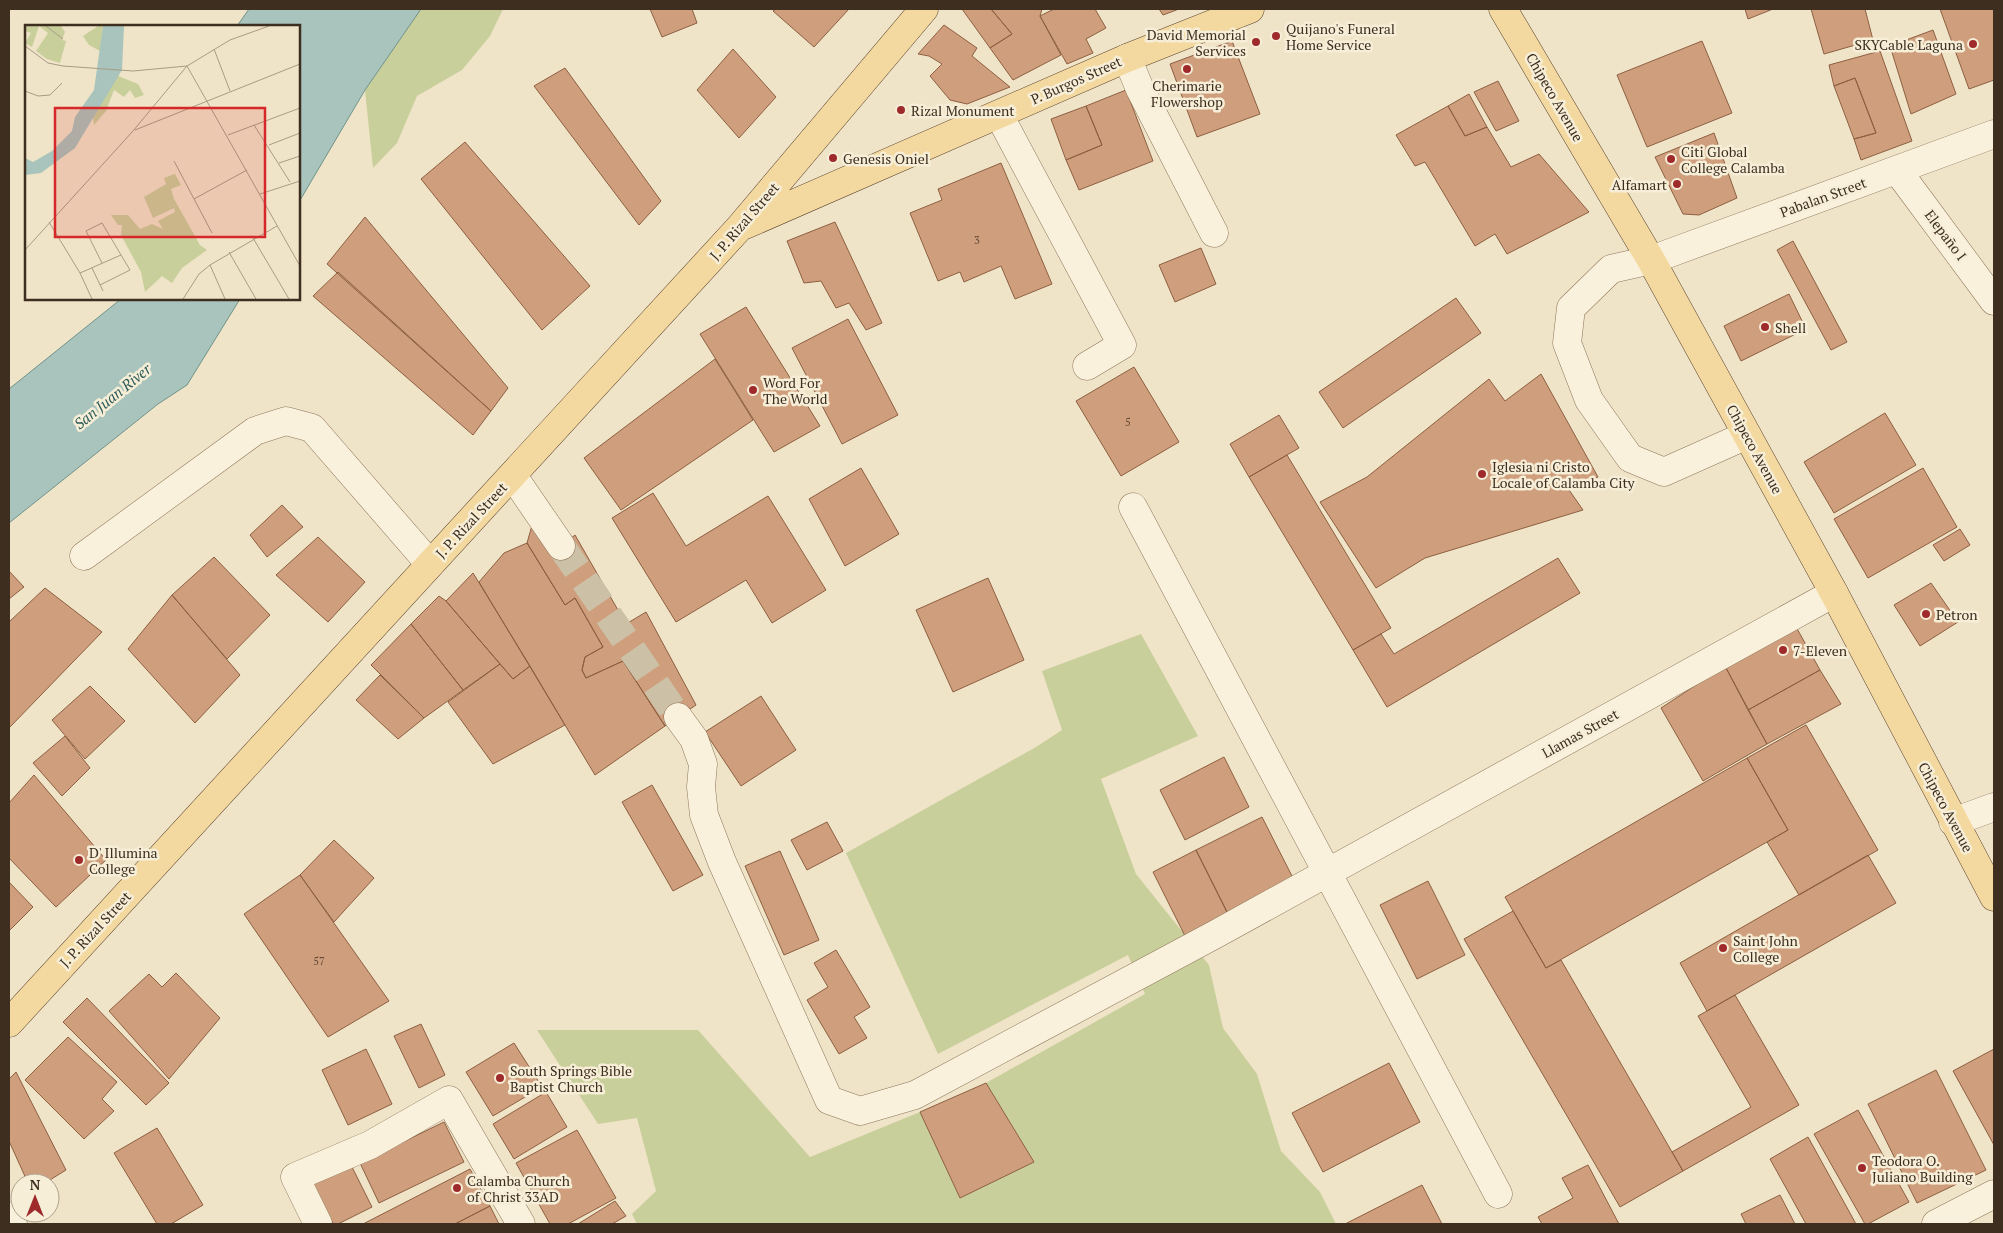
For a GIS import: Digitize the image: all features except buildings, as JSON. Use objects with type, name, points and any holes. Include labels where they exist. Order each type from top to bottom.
[{"type":"main road","name":"J. P. Rizal Street","points":[[9,1023],[739,228],[924,9]]},
{"type":"main road","name":"P. Burgos Street","points":[[739,228],[1127,58],[1250,9]]},
{"type":"main road","name":"Chipeco Avenue","points":[[1503,9],[1651,260],[1834,593],[1994,897]]},
{"type":"street","points":[[1127,58],[1140,89],[1214,233]]},
{"type":"street","points":[[999,115],[1122,345],[1087,366]]},
{"type":"street","name":"Pabalan Street","points":[[1747,436],[1664,472],[1630,458],[1589,400],[1567,343],[1571,308],[1611,269],[1651,260],[1994,134]]},
{"type":"street","name":"Elepaño I","points":[[1897,170],[1994,301]]},
{"type":"street","points":[[84,556],[255,431],[286,421],[312,428],[430,564]]},
{"type":"street","points":[[513,476],[562,546]]},
{"type":"street","points":[[1133,507],[1498,1194]]},
{"type":"street","name":"Llamas Street","points":[[678,717],[694,739],[703,764],[701,788],[704,815],[722,862],[829,1100],[860,1111],[914,1095],[1216,934],[1834,593]]},
{"type":"street","points":[[1953,822],[1994,807]]},
{"type":"street","points":[[318,1224],[295,1177],[370,1145],[449,1100],[521,1224]]},
{"type":"street","points":[[1936,1224],[1994,1194]]},
{"type":"street","points":[[9,1216],[13,1224]]},
{"type":"green space","points":[[421,9],[503,9],[490,36],[462,70],[417,96],[397,143],[373,168],[365,90]]},
{"type":"green space","points":[[1141,634],[1198,736],[1101,779],[1136,874],[1209,965],[1223,1028],[1257,1074],[1281,1151],[1320,1192],[1336,1224],[637,1224],[632,1214],[656,1191],[637,1118],[598,1124],[537,1030],[698,1030],[810,1157],[920,1112],[1018,1169],[1034,1162],[986,1083],[1145,994],[1128,955],[938,1054],[846,853],[1036,747],[1062,730],[1042,671]]},
{"type":"water","points":[[249,9],[421,9],[365,90],[300,200],[300,25],[238,25]]},
{"type":"water","name":"San Juan River","points":[[120,300],[239,300],[187,385],[158,404],[9,523],[9,389]]},
{"type":"tunnel","points":[[561,546],[678,717]]},
{"type":"place","name":"Quijano's Funeral Home Service","points":[[1276,36]]},
{"type":"place","name":"David Memorial Services","points":[[1256,42]]},
{"type":"place","name":"SKYCable Laguna","points":[[1973,44]]},
{"type":"place","name":"Cherimarie Flowershop","points":[[1187,69]]},
{"type":"place","name":"Rizal Monument","points":[[901,110]]},
{"type":"place","name":"Genesis Oniel","points":[[833,158]]},
{"type":"place","name":"Citi Global College Calamba","points":[[1671,159]]},
{"type":"place","name":"Alfamart","points":[[1677,184]]},
{"type":"place","name":"Shell","points":[[1765,327]]},
{"type":"place","name":"Word For The World","points":[[753,390]]},
{"type":"place","name":"Iglesia ni Cristo Locale of Calamba City","points":[[1482,474]]},
{"type":"place","name":"Petron","points":[[1926,614]]},
{"type":"place","name":"7-Eleven","points":[[1783,650]]},
{"type":"place","name":"D' Illumina College","points":[[79,860]]},
{"type":"place","name":"Saint John College","points":[[1723,948]]},
{"type":"place","name":"South Springs Bible Baptist Church","points":[[500,1078]]},
{"type":"place","name":"Teodora O. Juliano Building","points":[[1862,1168]]},
{"type":"place","name":"Calamba Church of Christ 33AD","points":[[457,1188]]}]
